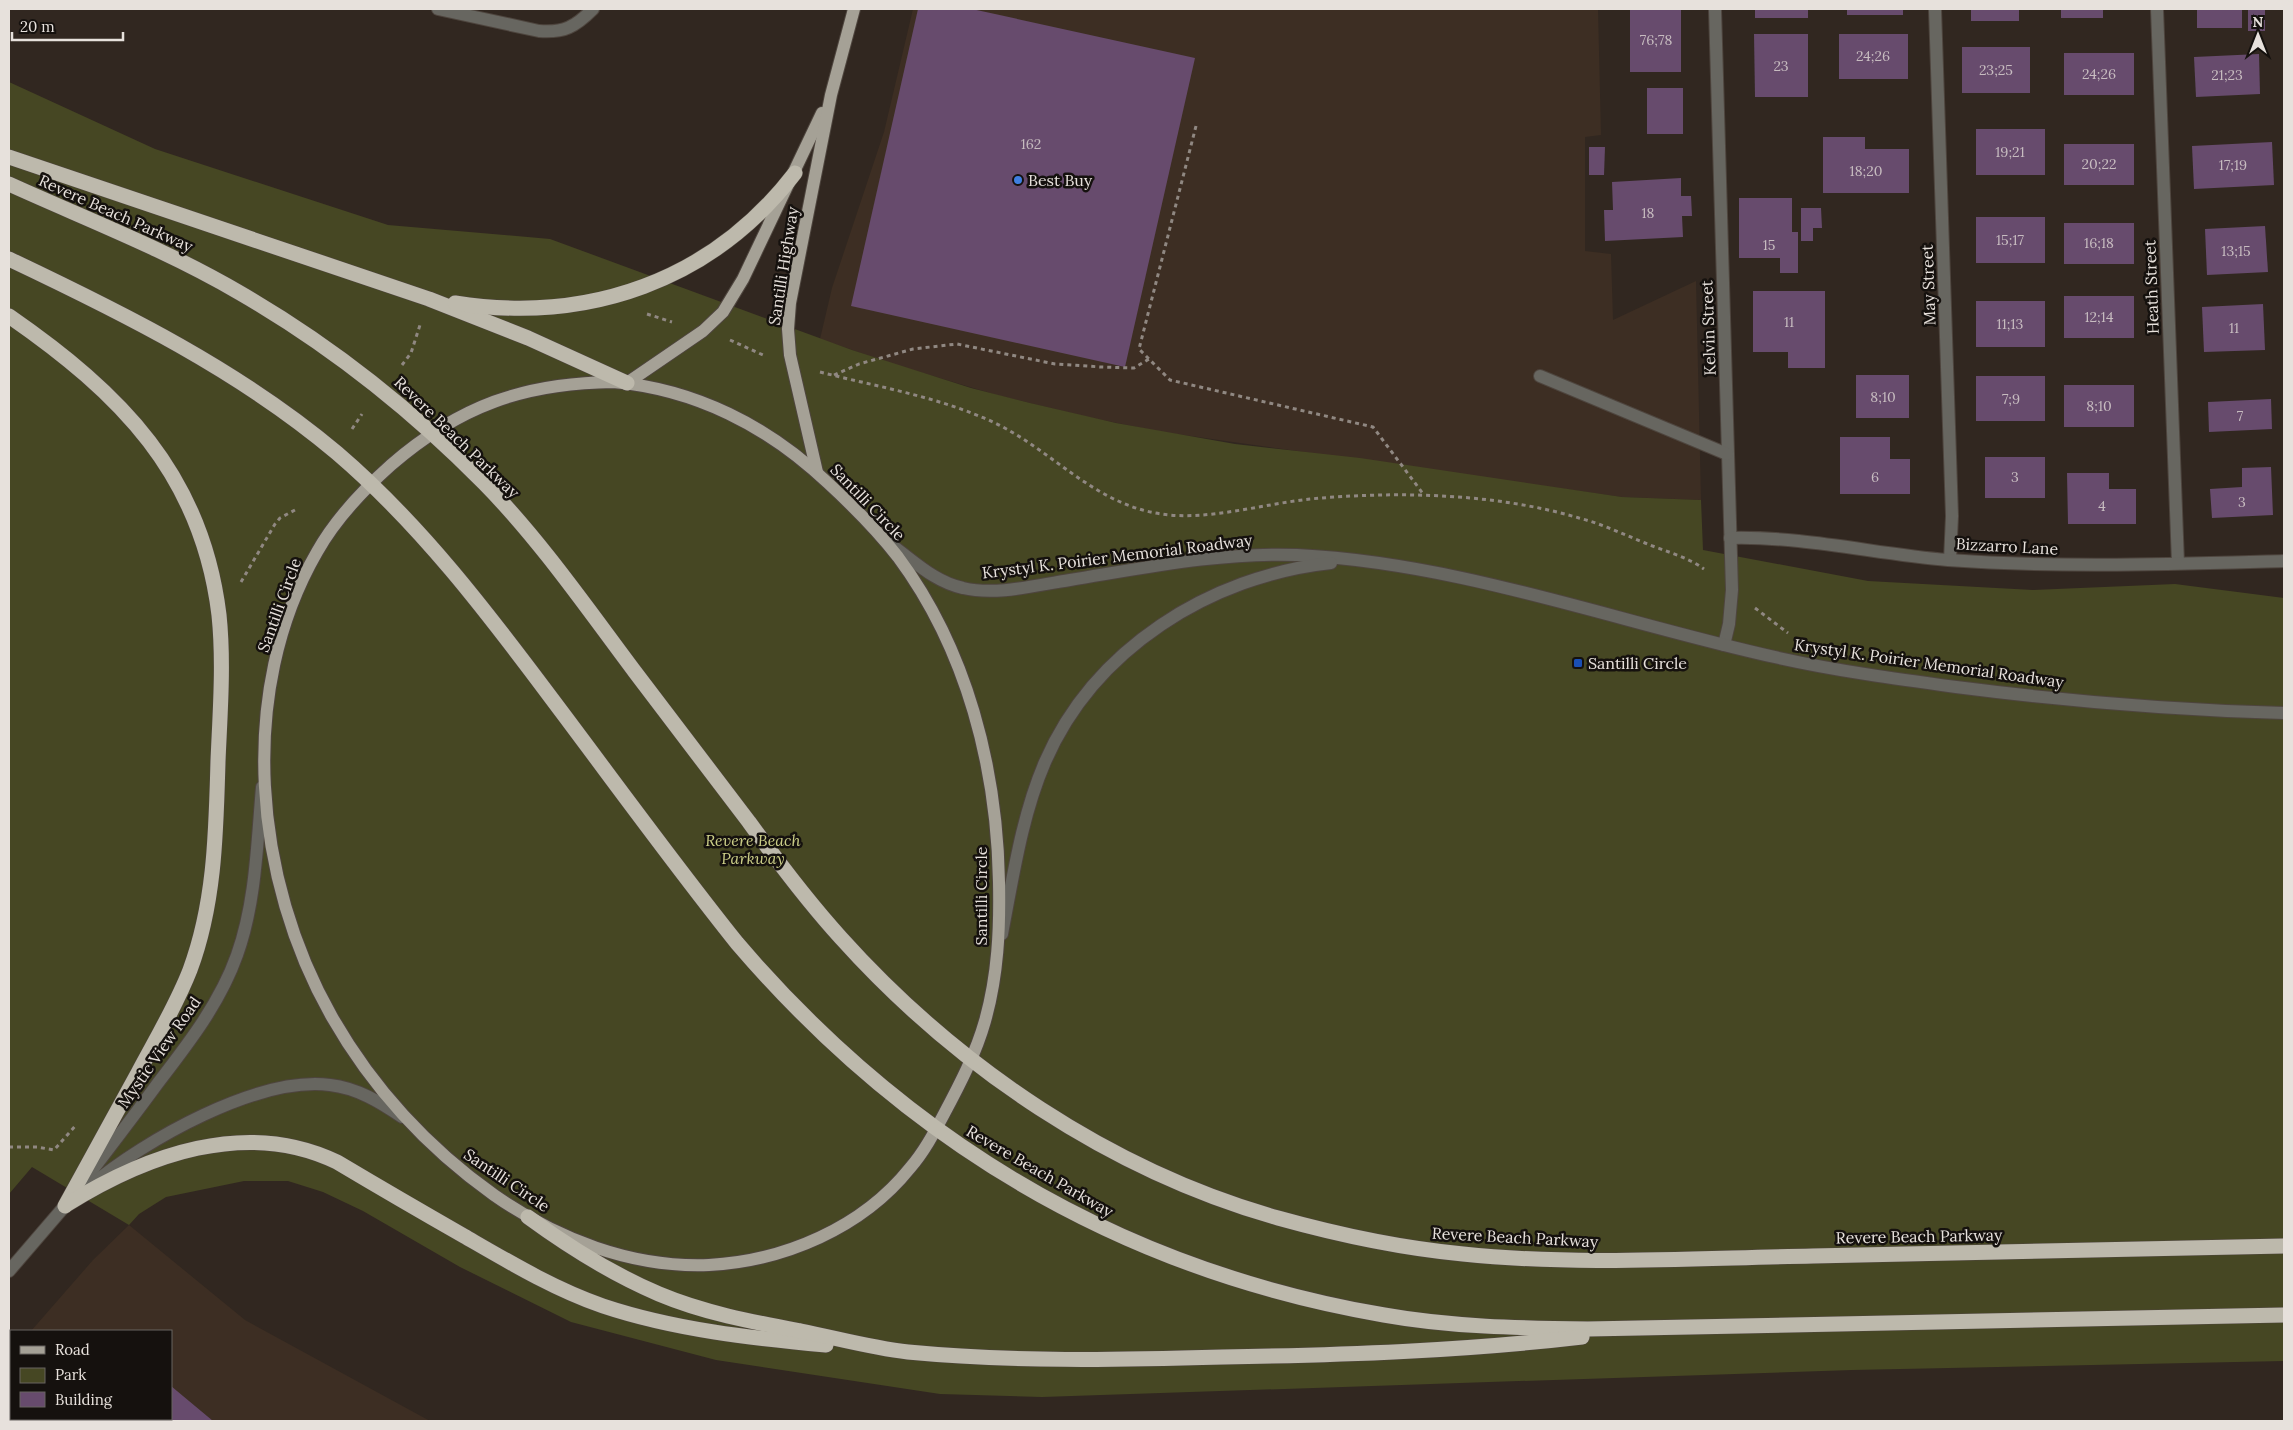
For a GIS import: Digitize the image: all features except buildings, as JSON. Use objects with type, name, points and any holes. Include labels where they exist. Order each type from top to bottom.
[{"type":"highway","points":[[9,157],[429,299],[528,338],[627,383]]},
{"type":"highway","points":[[429,299],[483,306],[541,309],[587,304],[628,292],[676,272],[728,238],[766,208],[795,173]]},
{"type":"highway","name":"Revere Beach Parkway","points":[[9,184],[173,257],[240,292],[328,349],[383,390],[432,432],[489,488],[543,551],[798,886],[841,938],[888,986],[971,1058],[1070,1127],[1157,1173],[1273,1217],[1345,1235],[1432,1251],[1526,1258],[1604,1260],[2284,1246]]},
{"type":"highway","name":"Revere Beach Parkway","points":[[9,259],[152,331],[222,372],[280,410],[335,452],[411,525],[493,621],[698,894],[768,980],[836,1048],[935,1129],[1010,1178],[1077,1216],[1129,1241],[1255,1287],[1386,1316],[1454,1324],[1522,1328],[1655,1328],[2284,1315]]},
{"type":"highway","points":[[9,316],[63,356],[101,388],[130,417],[162,457],[182,492],[200,534],[210,570],[219,617],[220,701],[216,813],[213,867],[205,919],[189,970],[168,1018],[65,1206]]},
{"type":"highway","points":[[65,1206],[106,1182],[154,1161],[207,1147],[251,1141],[270,1142],[304,1148],[328,1158],[514,1265],[548,1283],[603,1306],[662,1322],[732,1335],[904,1352],[1102,1360],[1370,1354],[1484,1348],[1655,1328]]},
{"type":"highway","points":[[528,1217],[603,1266],[631,1281],[687,1305],[744,1320],[904,1352]]},
{"type":"main road","name":"Santilli Highway","points":[[817,472],[790,355],[788,329],[790,303],[831,95],[854,9]]},
{"type":"main road","name":"Santilli Highway","points":[[627,383],[703,331],[723,312],[743,279],[831,95]]},
{"type":"main road","name":"Santilli Circle","points":[[627,383],[673,392],[717,408],[770,436],[817,472],[882,538],[907,571],[942,632],[962,678],[983,747],[991,782],[998,853],[997,964],[986,1018],[971,1058],[935,1129],[908,1171],[873,1205],[854,1219],[811,1241],[764,1258],[718,1264],[659,1264],[613,1254],[585,1244],[528,1217],[453,1163],[408,1120],[365,1068],[329,1012],[301,951],[287,912],[272,853],[264,752],[270,686],[277,654],[297,595],[314,555],[348,508],[370,484],[432,432],[472,410],[512,395],[569,384],[627,383]]},
{"type":"street","points":[[438,9],[539,31],[555,32],[572,27],[593,9]]},
{"type":"street","name":"Kelvin Street","points":[[1715,9],[1732,590],[1729,624],[1724,645]]},
{"type":"street","name":"May Street","points":[[1935,9],[1952,516],[1950,560]]},
{"type":"street","name":"Heath Street","points":[[2157,9],[2178,564]]},
{"type":"street","points":[[1540,376],[1728,454]]},
{"type":"street","name":"Bizzarro Lane","points":[[1730,538],[1772,537],[1950,560],[2070,565],[2284,561]]},
{"type":"street","name":"Krystyl K. Poirier Memorial Roadway","points":[[882,538],[918,566],[947,583],[964,588],[984,590],[1025,586],[1233,557],[1295,555],[1370,563],[1474,582],[1724,645],[1813,665],[2035,696],[2177,708],[2284,713]]},
{"type":"street","name":"Krystyl K. Poirier Memorial Roadway","points":[[997,964],[1019,849],[1040,775],[1070,715],[1102,675],[1124,652],[1166,622],[1194,605],[1227,591],[1288,570],[1309,566],[1370,563]]},
{"type":"street","name":"Mystic View Road","points":[[9,1271],[65,1206],[189,1042],[229,975],[237,955],[248,914],[256,858],[264,752]]},
{"type":"street","name":"Mystic View Road","points":[[65,1206],[123,1162],[173,1130],[245,1099],[283,1088],[316,1084],[347,1088],[383,1104],[408,1120]]},
{"type":"path","points":[[1196,126],[1139,349],[1170,380],[1373,428],[1424,496]]},
{"type":"path","points":[[644,314],[681,324]]},
{"type":"path","points":[[402,365],[411,353],[421,322]]},
{"type":"path","points":[[725,338],[765,356]]},
{"type":"path","points":[[834,375],[859,364],[913,349],[957,344],[1055,364],[1134,368],[1149,358]]},
{"type":"path","points":[[813,370],[922,398],[984,418],[1018,436],[1099,493],[1129,506],[1147,511],[1164,514],[1197,514],[1322,498],[1365,495],[1424,496],[1505,503],[1580,518],[1701,567],[1786,630],[1813,665]]},
{"type":"path","points":[[352,429],[362,414]]},
{"type":"path","points":[[240,585],[274,524],[280,518],[295,510]]},
{"type":"path","points":[[9,1147],[38,1147],[54,1150],[78,1122]]},
{"type":"shaded area","points":[[913,9],[1598,9],[1601,135],[1585,137],[1585,251],[1611,254],[1613,320],[1696,281],[1701,500],[1622,497],[1162,432],[1092,418],[1000,396],[896,365],[820,339],[832,288],[884,132]]},
{"type":"shaded area","points":[[129,1225],[245,1320],[430,1421],[9,1421],[10,1354],[10,1420],[172,1420],[172,1330],[32,1330],[93,1260]]},
{"type":"green space","name":"Revere Beach Parkway","points":[[9,82],[155,149],[388,225],[550,239],[852,350],[971,388],[1116,423],[1235,444],[1360,458],[1622,497],[1701,500],[1703,550],[1868,581],[2033,590],[2175,584],[2284,598],[2284,1361],[1852,1370],[1042,1397],[940,1394],[716,1360],[571,1322],[460,1267],[363,1211],[323,1192],[288,1181],[244,1181],[166,1197],[139,1214],[129,1225],[32,1167],[9,1194]]},
{"type":"place","name":"Best Buy","points":[[1018,180]]},
{"type":"place","name":"Santilli Circle","points":[[1578,663]]}]
